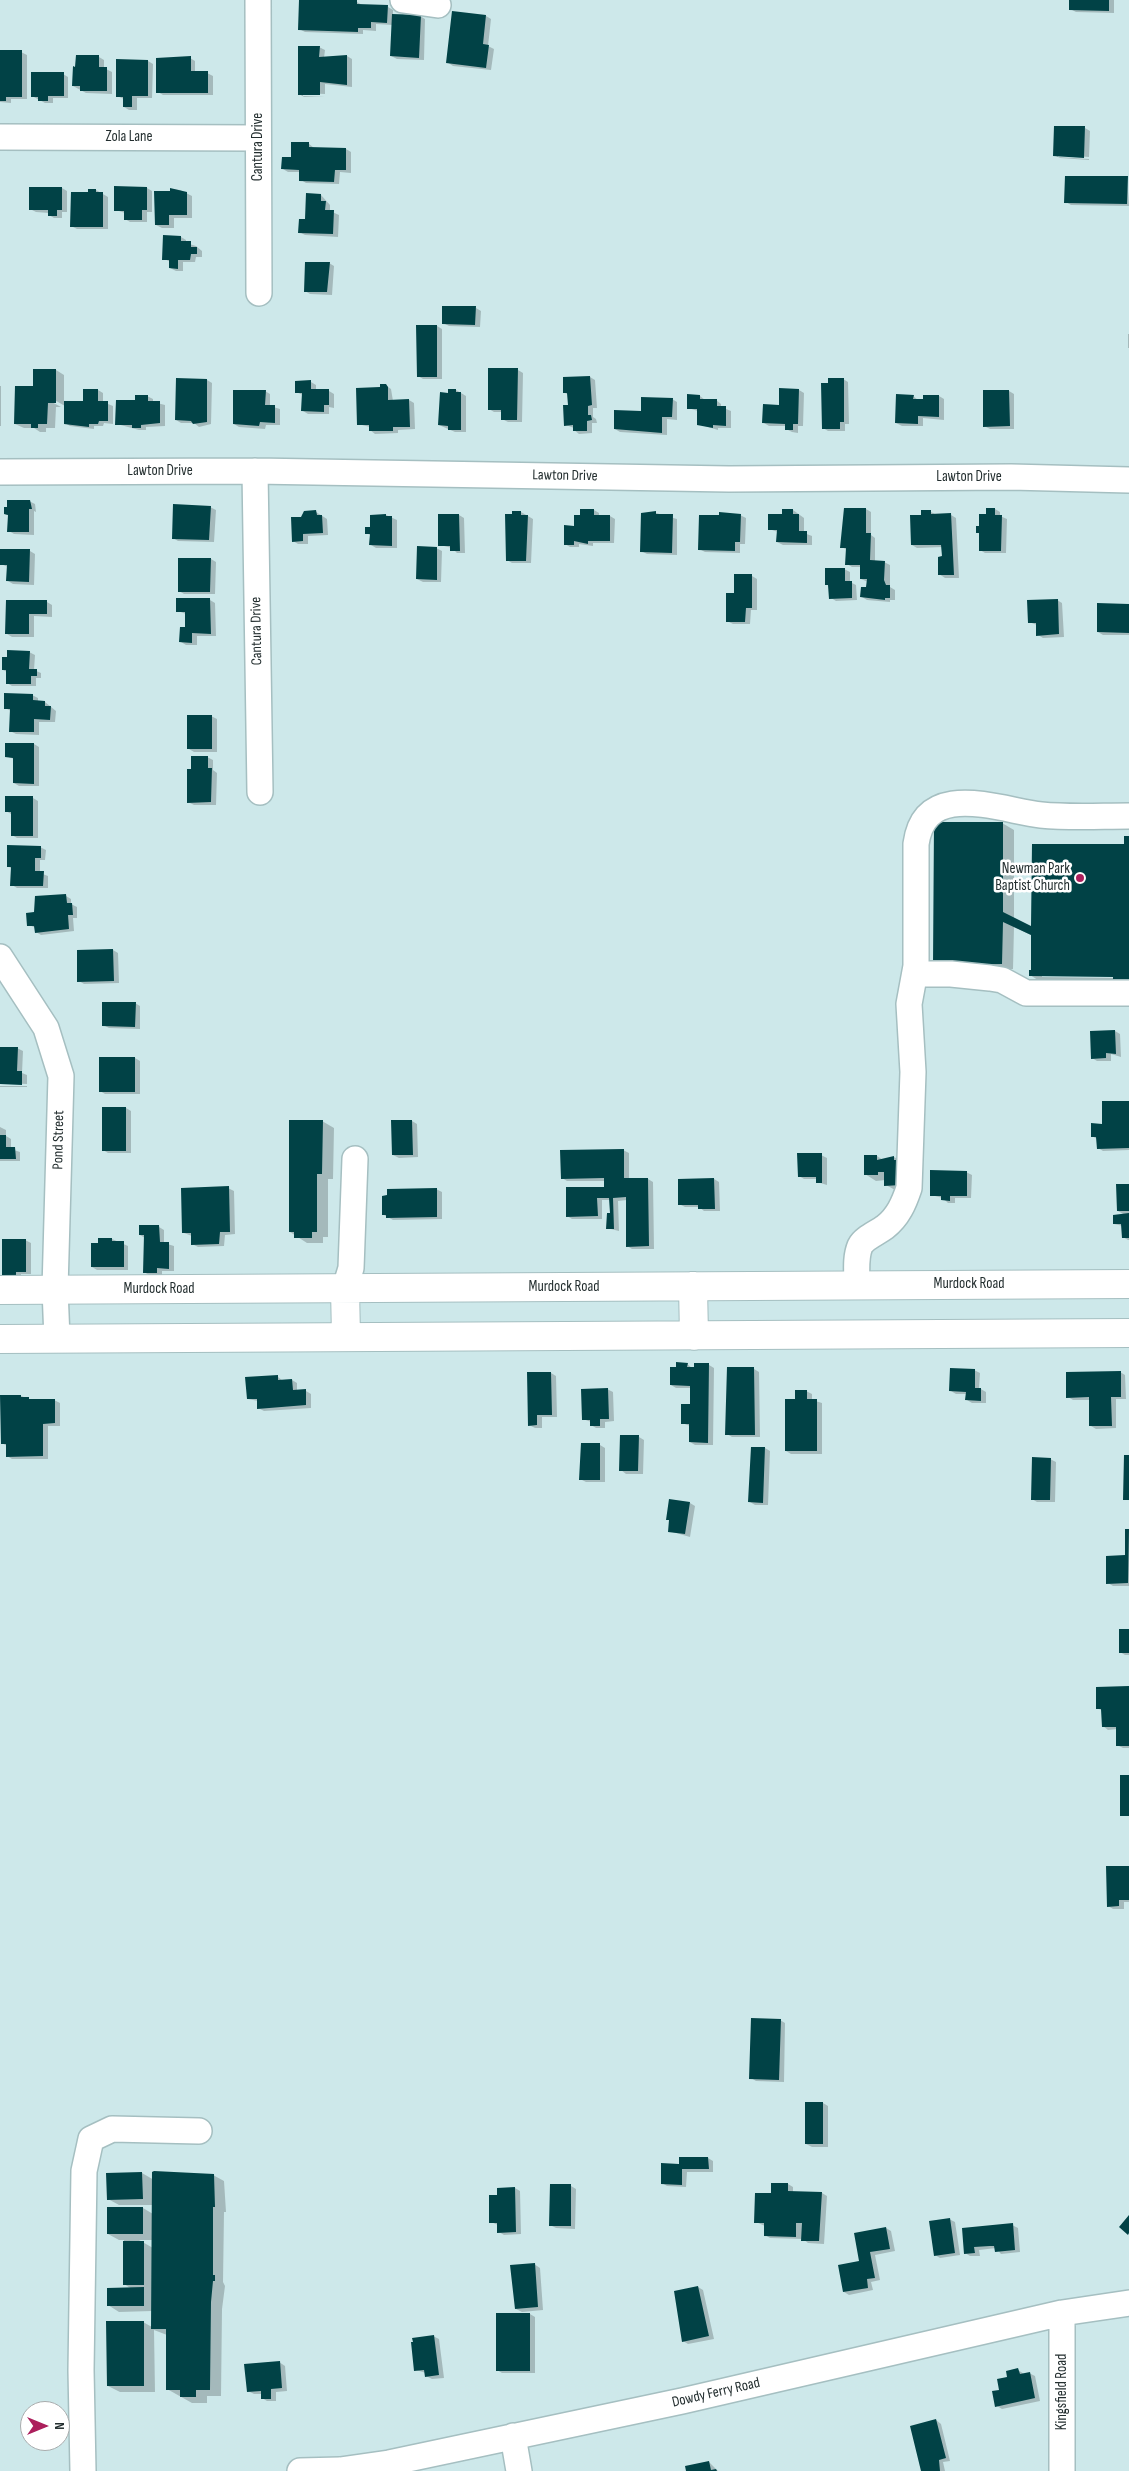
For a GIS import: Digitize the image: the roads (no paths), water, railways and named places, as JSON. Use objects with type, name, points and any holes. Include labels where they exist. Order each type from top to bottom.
[{"type":"main road","name":"Murdock Road","points":[[0,1290],[1129,1284]]},
{"type":"main road","points":[[693,1286],[694,1336]]},
{"type":"main road","points":[[345,1288],[346,1337]]},
{"type":"main road","points":[[0,1339],[1129,1333]]},
{"type":"street","name":"Cantura Drive","points":[[258,0],[259,293]]},
{"type":"street","points":[[403,0],[438,6]]},
{"type":"street","name":"Zola Lane","points":[[0,137],[258,138]]},
{"type":"street","name":"Cantura Drive","points":[[254,471],[260,792]]},
{"type":"street","name":"Lawton Drive","points":[[0,472],[254,471],[729,479],[1011,477],[1129,480]]},
{"type":"street","points":[[857,1285],[856,1261],[859,1248],[863,1241],[887,1226],[897,1215],[904,1203],[909,1188],[913,1072],[909,1004],[915,974],[916,844],[921,825],[933,810],[952,804],[1002,806],[1043,815],[1129,816]]},
{"type":"street","name":"Pond Street","points":[[0,957],[46,1028],[60,1076],[55,1289],[56,1339]]},
{"type":"street","points":[[915,974],[958,974],[1002,980],[1026,993],[1129,993]]},
{"type":"street","points":[[345,1288],[351,1268],[355,1159]]},
{"type":"street","points":[[83,2471],[81,2370],[84,2171],[91,2140],[112,2129],[198,2131]]},
{"type":"street","name":"Dowdy Ferry Road","points":[[300,2471],[340,2470],[389,2463],[682,2401],[1062,2313],[1129,2303]]},
{"type":"street","name":"Kingsfield Road","points":[[1062,2313],[1062,2471]]},
{"type":"street","points":[[513,2436],[519,2471]]},
{"type":"place","name":"Newman Park Baptist Church","points":[[1080,878]]}]
